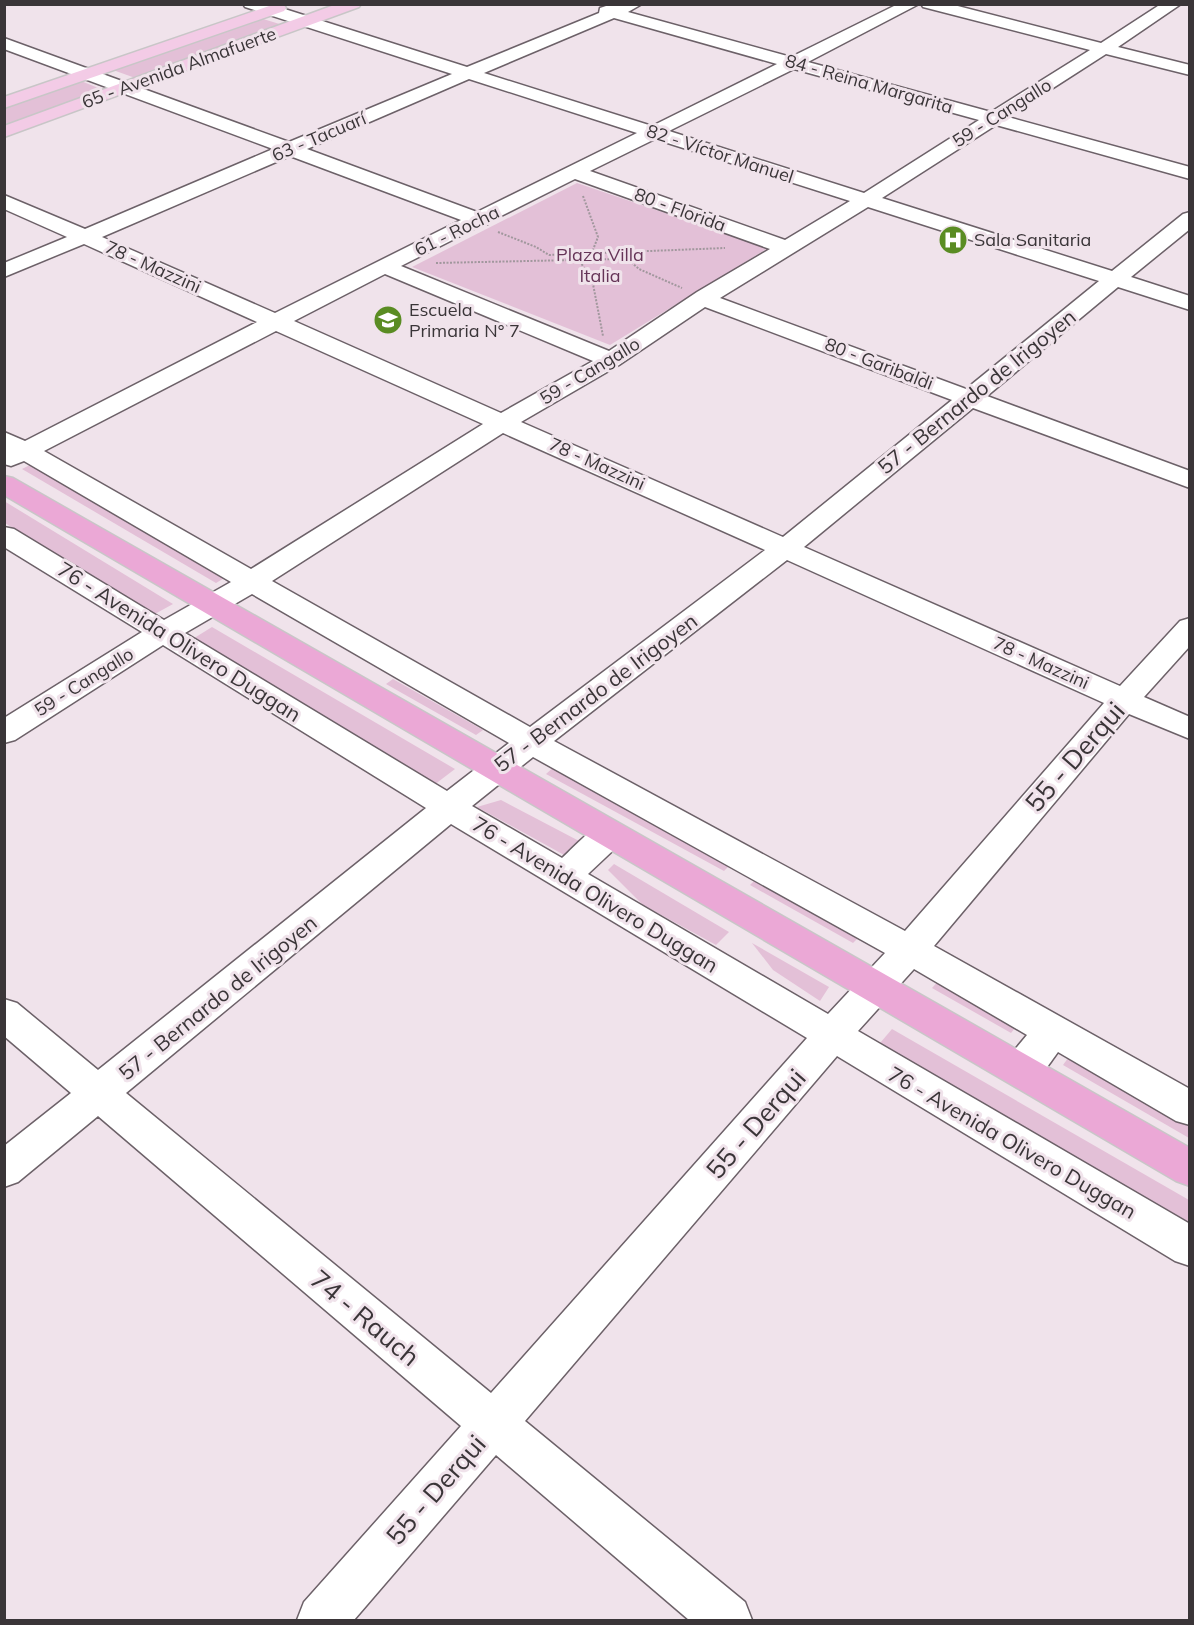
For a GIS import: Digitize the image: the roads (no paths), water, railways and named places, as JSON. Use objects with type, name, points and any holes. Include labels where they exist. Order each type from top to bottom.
[{"type":"highway","points":[[4,484],[216,604],[496,769],[1190,1169]]},
{"type":"main road","name":"65 - Avenida Almafuerte","points":[[4,132],[353,4]]},
{"type":"main road","name":"65 - Avenida Almafuerte","points":[[4,103],[280,8]]},
{"type":"street","name":"82 - Víctor Manuel","points":[[252,4],[280,8],[304,23],[1190,303]]},
{"type":"street","name":"84 - Reina Margarita","points":[[584,4],[1190,173]]},
{"type":"street","name":"63 - Tacuarí","points":[[4,271],[634,4]]},
{"type":"street","name":"61 - Rocha","points":[[12,450],[279,322],[384,266],[478,222],[911,4]]},
{"type":"street","points":[[929,4],[1190,70]]},
{"type":"street","name":"59 - Cangallo","points":[[4,733],[162,633],[216,604],[503,422],[611,360],[704,298],[864,201],[1173,4]]},
{"type":"street","points":[[4,43],[292,149],[478,222]]},
{"type":"street","name":"80 - Florida","points":[[575,172],[786,247]]},
{"type":"street","name":"78 - Mazzini","points":[[4,201],[1190,729]]},
{"type":"street","name":"57 - Bernardo de Irigoyen","points":[[4,1170],[496,769],[786,548],[1190,218]]},
{"type":"street","points":[[384,266],[611,360]]},
{"type":"street","name":"80 - Garibaldi","points":[[704,298],[1190,480]]},
{"type":"street","points":[[12,450],[249,581],[531,742],[910,950],[1190,1109]]},
{"type":"street","name":"76 - Avenida Olivero Duggan","points":[[4,534],[450,808],[832,1037],[1190,1247]]},
{"type":"street","name":"55 - Derqui","points":[[322,1620],[1190,627]]},
{"type":"street","points":[[564,876],[610,834]]},
{"type":"street","name":"74 - Rauch","points":[[4,1014],[727,1620]]},
{"type":"street","points":[[1021,1070],[1053,1031]]},
{"type":"place","name":"Sala Sanitaria","points":[[953,240]]},
{"type":"place","name":"Escuela Primaria N° 7","points":[[388,320]]},
{"type":"park label","name":"Plaza Villa Italia","points":[[600,265]]}]
